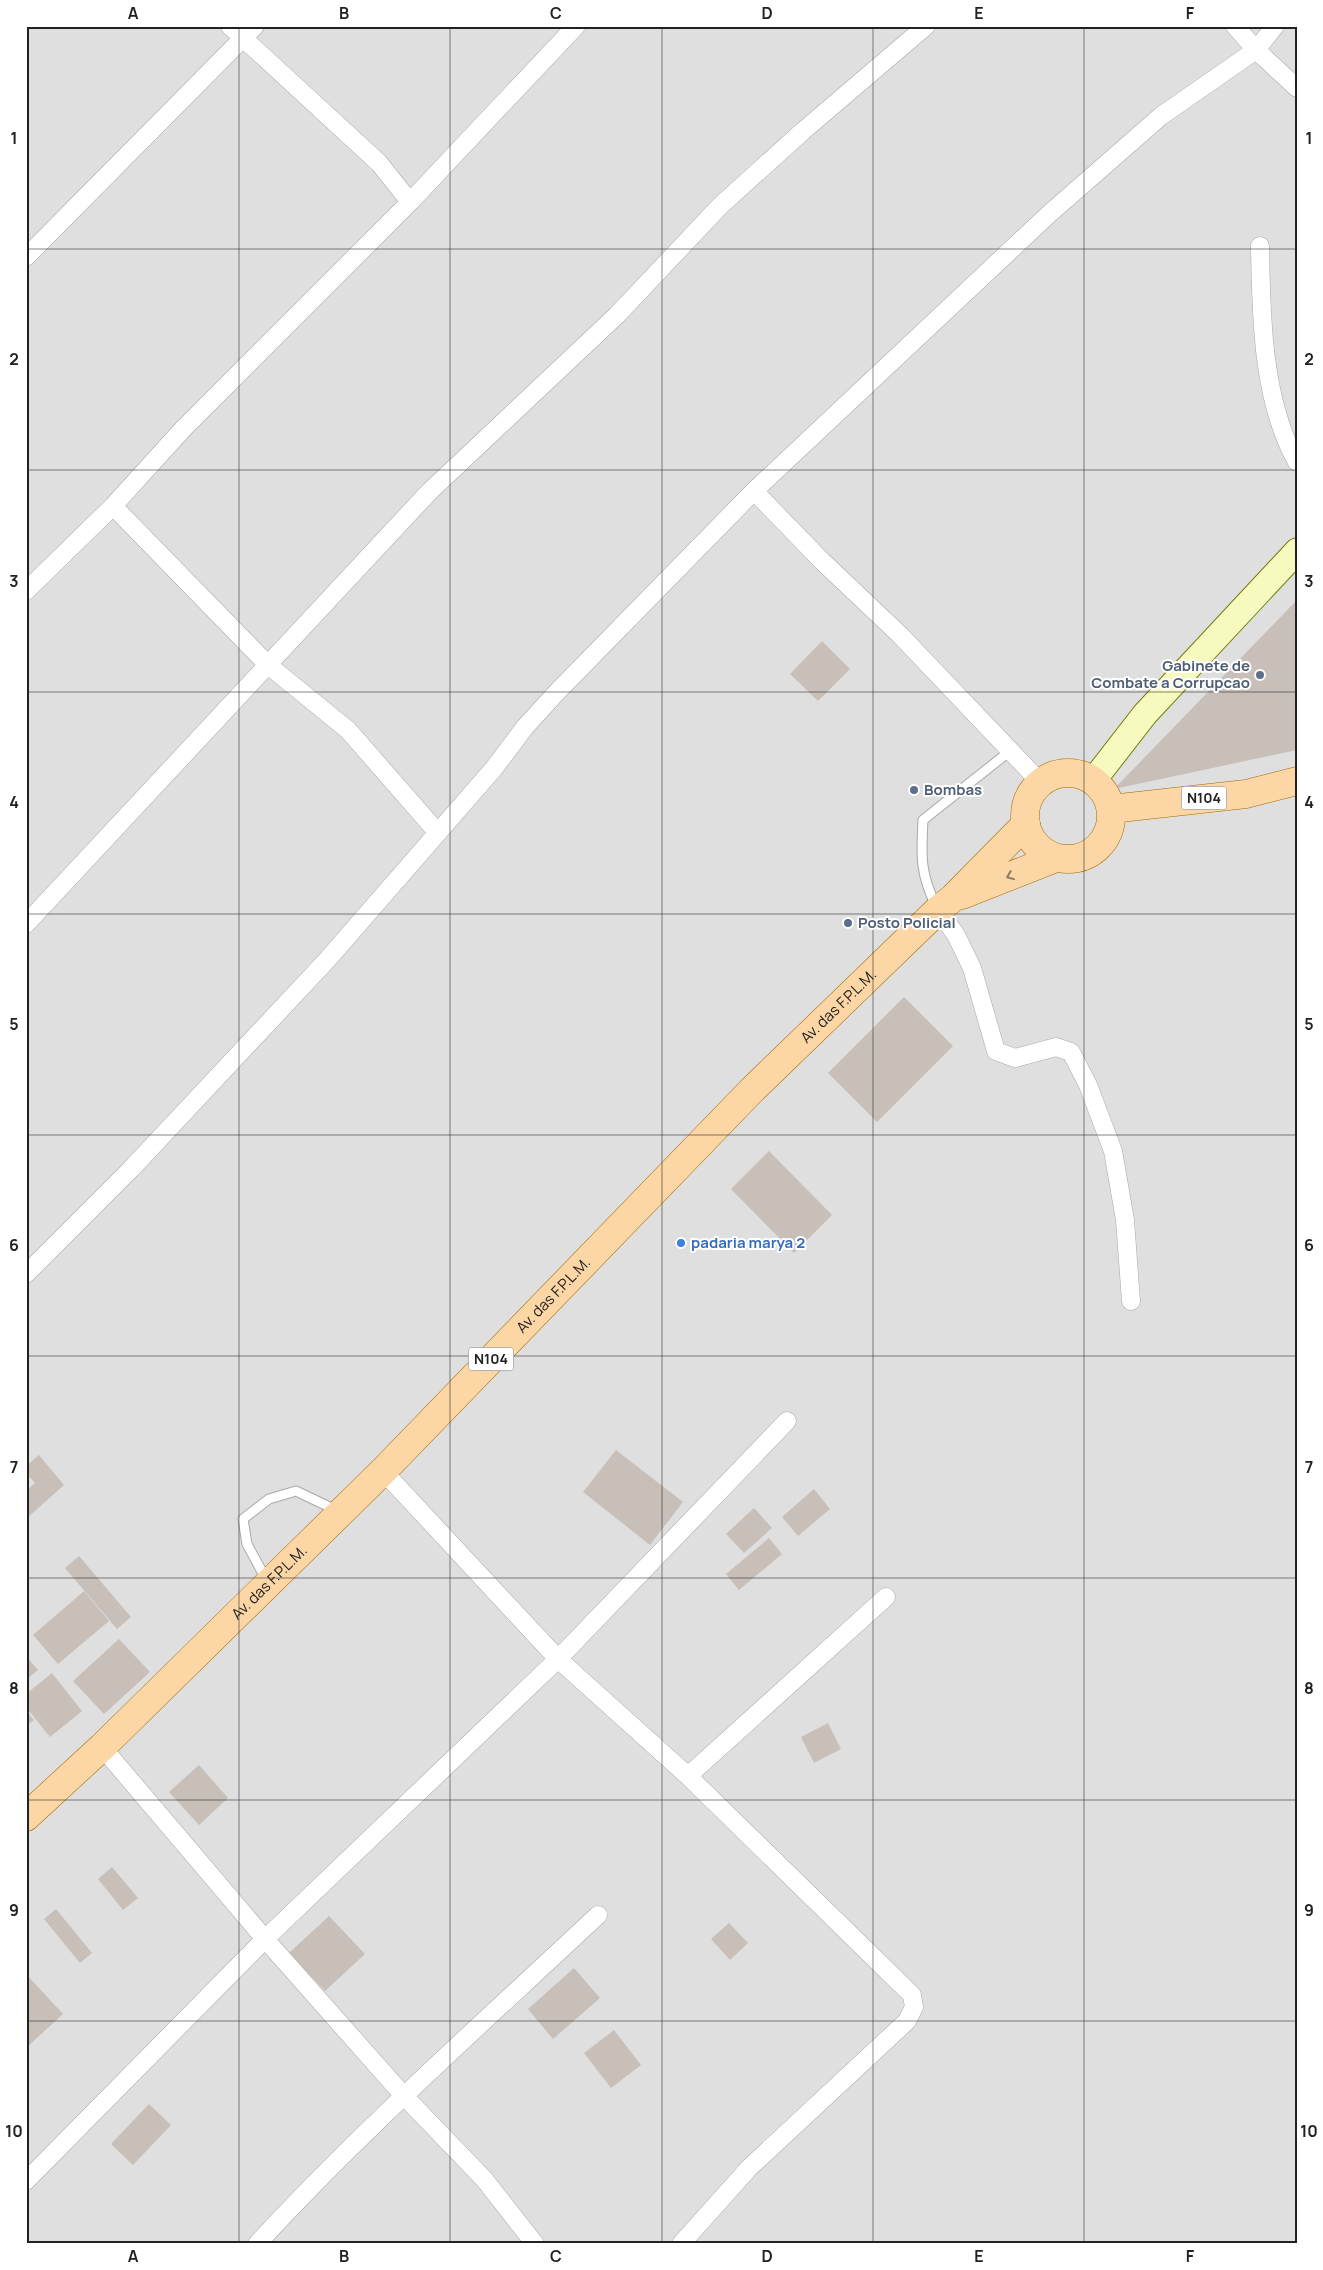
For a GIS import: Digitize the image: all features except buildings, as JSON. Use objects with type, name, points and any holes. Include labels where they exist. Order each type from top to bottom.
[{"type":"main road","points":[[1093,781],[1145,714],[1297,551]]},
{"type":"main road","points":[[1056,858],[1045,853],[1036,845],[1026,824],[1025,813],[1028,802],[1041,783],[1056,775],[1072,773],[1093,781],[1101,788],[1111,808]]},
{"type":"main road","name":"N104","points":[[1056,858],[1077,858],[1097,849],[1109,830],[1111,808],[1246,794],[1297,781]]},
{"type":"main road","name":"Av. das F.P.L.M.","points":[[26,1818],[102,1747],[383,1471],[753,1089],[1026,824]]},
{"type":"main road","name":"Av. das F.P.L.M.","points":[[945,904],[1056,858]]},
{"type":"street","points":[[230,26],[250,33],[379,163],[410,202]]},
{"type":"street","points":[[26,592],[113,506],[183,429],[410,202],[576,26]]},
{"type":"street","points":[[26,924],[429,492],[617,315],[720,206],[802,131],[926,26]]},
{"type":"street","points":[[1235,26],[1256,50],[1297,88]]},
{"type":"street","points":[[26,1274],[131,1169],[328,960],[557,692],[754,491],[1049,214],[1161,116],[1256,50],[1275,26]]},
{"type":"street","points":[[26,257],[250,33]]},
{"type":"street","points":[[1260,246],[1261,298],[1269,386],[1290,450],[1297,462]]},
{"type":"street","points":[[754,491],[822,561],[900,635],[1041,783]]},
{"type":"street","points":[[113,506],[268,665],[348,730],[438,833]]},
{"type":"street","points":[[945,904],[956,935],[972,968],[996,1051],[1015,1058],[1056,1047],[1071,1052],[1088,1085],[1113,1151],[1125,1220],[1132,1301]]},
{"type":"street","points":[[26,2181],[265,1939],[558,1659],[787,1421]]},
{"type":"street","points":[[383,1471],[558,1659],[688,1776],[912,1995],[914,2007],[907,2021],[749,2168],[680,2244]]},
{"type":"street","points":[[688,1776],[886,1597]]},
{"type":"street","points":[[102,1747],[265,1939],[404,2096],[484,2179],[535,2244]]},
{"type":"street","points":[[257,2244],[289,2209],[404,2096],[598,1916]]},
{"type":"lane","points":[[945,904],[927,887],[920,858],[922,820],[1010,751]]},
{"type":"lane","points":[[268,1583],[247,1544],[244,1519],[269,1499],[296,1491],[340,1512]]},
{"type":"shaded area","points":[[26,26],[1297,26],[1297,2244],[26,2244]]},
{"type":"place","name":"Gabinete de Combate a Corrupcao","points":[[1260,675]]},
{"type":"place","name":"Bombas","points":[[914,790]]},
{"type":"place","name":"Posto Policial","points":[[848,923]]},
{"type":"place","name":"padaria marya 2","points":[[681,1243]]}]
